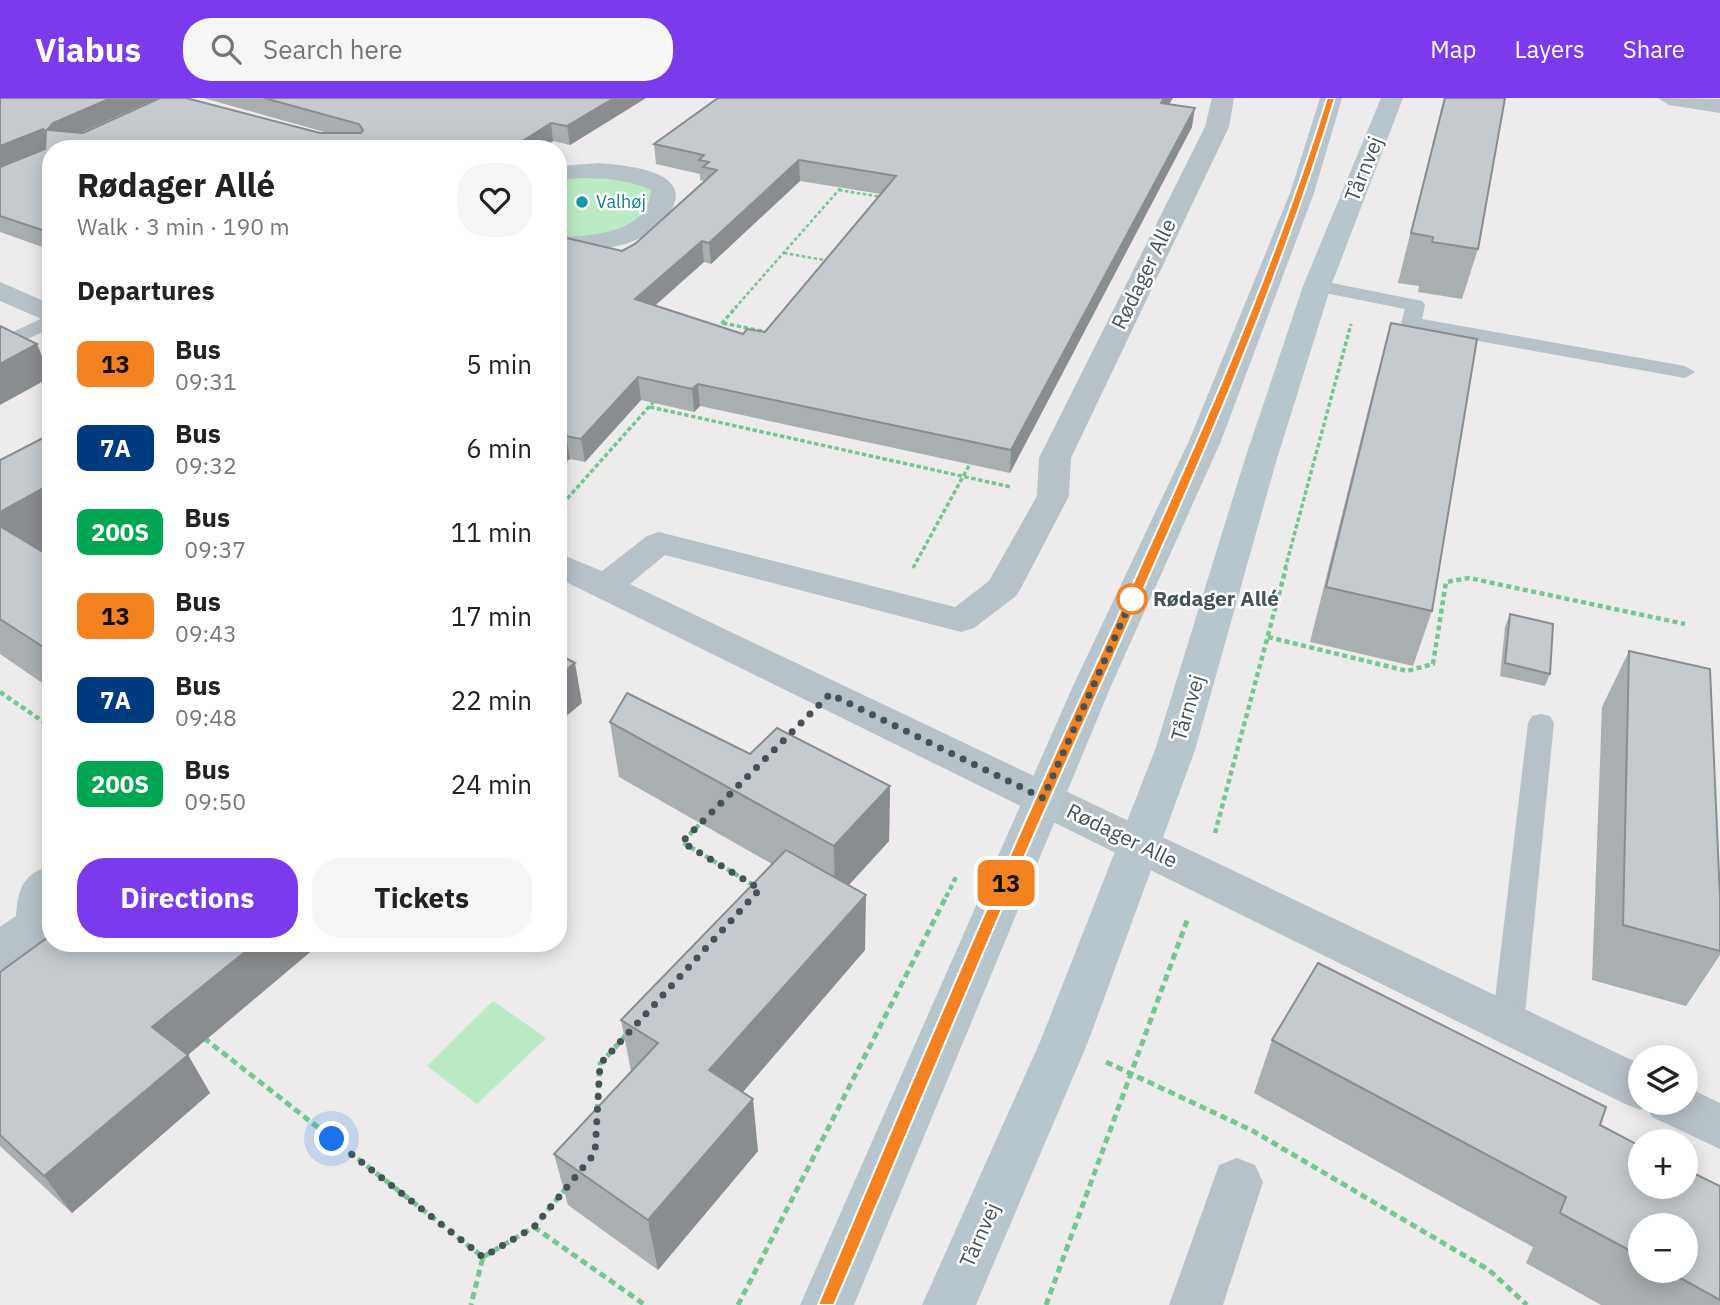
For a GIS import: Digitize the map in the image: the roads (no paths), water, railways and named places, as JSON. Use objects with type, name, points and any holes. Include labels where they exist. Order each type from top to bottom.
[{"type":"street","name":"Rødager Alle","points":[[604,587],[659,543],[961,620],[1003,588],[1053,496],[1055,458],[1217,127],[1223,98]]},
{"type":"street","points":[[827,1305],[1043,798],[1205,441],[1302,193],[1331,98]]},
{"type":"street","name":"Tårnvej","points":[[949,1305],[1064,1042],[1175,750],[1260,462],[1317,286],[1392,98]]},
{"type":"street","points":[[1669,98],[1720,106]]},
{"type":"street","points":[[567,173],[613,170],[640,175],[663,186],[665,198],[656,215],[631,233],[598,243],[567,245]]},
{"type":"street","points":[[0,290],[42,313]]},
{"type":"street","name":"Rødager Alle","points":[[567,568],[1628,1082]]},
{"type":"street","points":[[0,953],[38,924],[42,889]]},
{"type":"street","points":[[1696,1115],[1720,1127]]},
{"type":"street","points":[[1196,1305],[1237,1182]]},
{"type":"lane","points":[[1317,286],[1415,305],[1411,323],[1685,372]]},
{"type":"lane","points":[[4,339],[42,322]]},
{"type":"lane","points":[[1508,1024],[1541,723]]},
{"type":"place","name":"Valhøj","points":[[582,202]]},
{"type":"place","name":"Rødager Allé","points":[[1132,599]]}]
